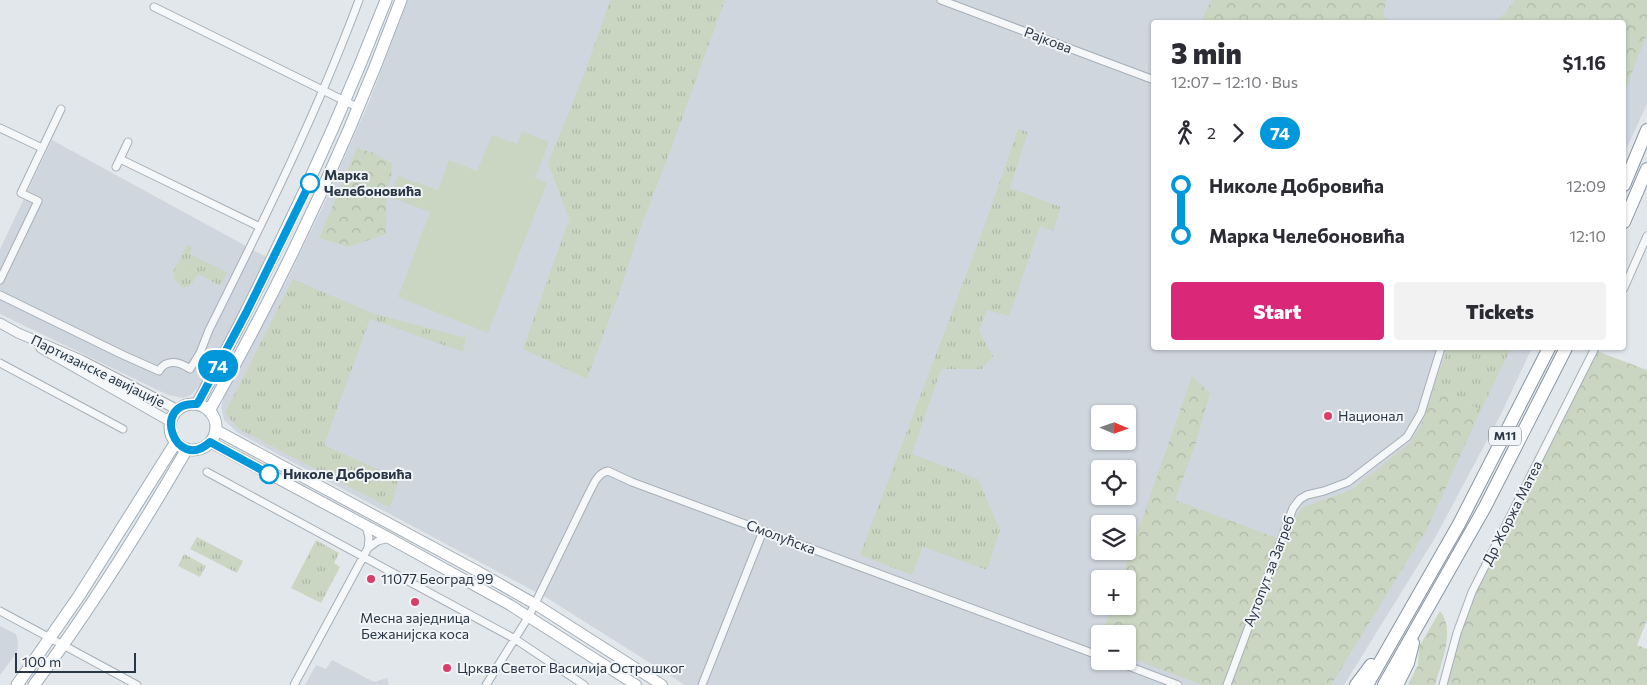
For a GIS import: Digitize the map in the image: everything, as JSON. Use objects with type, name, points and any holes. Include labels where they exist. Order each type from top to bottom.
[{"type":"highway","points":[[1626,180],[1647,130]]},
{"type":"highway","points":[[1626,217],[1647,169]]},
{"type":"highway","name":"M11","points":[[1367,685],[1467,509],[1549,350]]},
{"type":"highway","name":"M11","points":[[1384,685],[1489,499],[1565,350]]},
{"type":"highway","points":[[1397,685],[1408,663],[1414,634]]},
{"type":"highway","points":[[1356,685],[1380,654],[1388,651]]},
{"type":"main road","points":[[197,404],[250,304],[306,190],[346,102],[386,0]]},
{"type":"main road","points":[[209,411],[250,339],[294,249],[358,108],[401,0]]},
{"type":"main road","points":[[197,404],[209,411],[215,421],[216,430],[210,442],[199,449],[187,449],[176,442],[171,432],[171,422],[178,410],[185,406],[197,404]]},
{"type":"main road","points":[[216,430],[401,529],[535,604],[662,685]]},
{"type":"main road","points":[[17,685],[79,596],[176,442]]},
{"type":"main road","points":[[210,442],[389,538],[528,616],[636,685]]},
{"type":"main road","points":[[34,685],[63,646],[128,547],[187,449]]},
{"type":"street","points":[[120,159],[260,227],[322,91],[359,0]]},
{"type":"street","name":"Рајкова","points":[[942,0],[1151,79]]},
{"type":"street","points":[[154,7],[358,108]]},
{"type":"street","points":[[0,280],[38,201],[21,193],[61,109]]},
{"type":"street","points":[[0,128],[42,148]]},
{"type":"street","points":[[116,167],[128,142]]},
{"type":"street","name":"Партизанске авијације","points":[[0,295],[159,371],[164,364],[173,362],[190,369],[200,353],[209,330],[260,227]]},
{"type":"street","points":[[1626,283],[1647,236]]},
{"type":"street","name":"Партизанске авијације","points":[[0,323],[171,422]]},
{"type":"street","name":"Партизанске авијације","points":[[18,333],[81,360],[178,410]]},
{"type":"street","name":"Аутопут за Загреб","points":[[1227,685],[1293,508],[1306,495],[1324,491],[1348,482],[1407,437],[1421,413],[1440,350]]},
{"type":"street","name":"Др Жоржа Матеа","points":[[1444,685],[1457,633],[1472,592],[1594,350]]},
{"type":"street","points":[[0,363],[124,429]]},
{"type":"street","name":"Смолућска","points":[[535,604],[598,476],[608,471],[1091,653]]},
{"type":"street","points":[[207,472],[515,639],[584,685]]},
{"type":"street","points":[[294,685],[368,548],[369,538],[366,526]]},
{"type":"street","points":[[702,685],[764,531]]},
{"type":"street","points":[[368,548],[378,541],[389,538]]},
{"type":"street","points":[[486,685],[535,604]]},
{"type":"street","points":[[0,611],[137,685]]},
{"type":"street","points":[[1136,669],[1178,685]]},
{"type":"shaded area","points":[[408,0],[1647,0],[1647,104],[1626,150],[1626,20],[1151,20],[1151,350],[1531,350],[1500,416],[1435,538],[1344,685],[685,685],[547,598],[238,433],[224,420],[221,408],[224,396],[290,274],[323,206],[369,102]]},
{"type":"shaded area","points":[[52,140],[268,258],[204,381],[191,395],[183,398],[168,395],[0,314],[0,249]]},
{"type":"shaded area","points":[[0,626],[16,634],[18,642],[17,652],[0,675]]},
{"type":"shaded area","points":[[332,660],[374,682],[387,678],[389,685],[305,685],[316,665],[326,669]]},
{"type":"green space","points":[[610,0],[725,0],[640,229],[621,288],[587,379],[523,349],[569,219],[548,163],[585,72]]},
{"type":"green space","points":[[1211,0],[1386,0],[1383,16],[1388,20],[1202,20]]},
{"type":"green space","points":[[1515,0],[1647,0],[1647,34],[1626,88],[1626,20],[1499,20]]},
{"type":"green space","points":[[1018,129],[1028,132],[1010,188],[1061,207],[1053,231],[1040,226],[1009,316],[987,310],[979,331],[993,356],[982,369],[941,369],[912,454],[978,479],[1000,530],[987,570],[923,547],[912,575],[860,555],[983,230]]},
{"type":"green space","points":[[522,131],[549,142],[535,178],[547,183],[488,333],[398,297],[430,212],[390,197],[398,176],[438,190],[449,160],[477,171],[492,135],[517,144]]},
{"type":"green space","points":[[357,148],[374,153],[392,163],[391,177],[387,191],[386,234],[349,247],[319,238]]},
{"type":"green space","points":[[187,245],[192,247],[190,254],[227,272],[221,286],[198,274],[190,286],[183,288],[173,279],[175,273],[173,272]]},
{"type":"green space","points":[[293,279],[372,313],[466,338],[463,352],[370,319],[324,445],[399,479],[390,508],[239,429],[225,413]]},
{"type":"green space","points":[[1447,350],[1510,350],[1481,410],[1433,388]]},
{"type":"green space","points":[[1594,350],[1647,370],[1647,620],[1637,645],[1647,649],[1647,685],[1444,685],[1465,611]]},
{"type":"green space","points":[[1192,376],[1210,393],[1195,446],[1175,500],[1280,539],[1303,507],[1351,490],[1410,443],[1422,423],[1433,388],[1481,410],[1427,529],[1331,685],[1202,685],[1136,660],[1136,625],[1105,625],[1109,615],[1136,615],[1136,570],[1124,570],[1128,560],[1136,560],[1136,536]]},
{"type":"green space","points":[[197,537],[243,561],[237,573],[190,549]]},
{"type":"green space","points":[[316,540],[339,553],[334,563],[340,567],[321,603],[291,588]]},
{"type":"green space","points":[[184,554],[206,566],[200,577],[178,566]]},
{"type":"green space","points":[[1440,611],[1445,619],[1447,637],[1435,685],[1408,685],[1418,665],[1419,647]]},
{"type":"bus line","name":"74","points":[[269,474],[210,442],[203,448],[187,449],[179,445],[174,439],[170,425],[176,412],[181,407],[197,404],[208,386],[310,183]]},
{"type":"place","name":"Марка Челебоновића","points":[[310,183]]},
{"type":"place","name":"Национал","points":[[1328,416]]},
{"type":"place","name":"Николе Добровића","points":[[269,474]]},
{"type":"place","name":"11077 Београд 99","points":[[371,579]]},
{"type":"place","name":"Месна заједница Бежанијска коса","points":[[415,602]]},
{"type":"place","name":"Црква Светог Василија Острошког","points":[[447,668]]}]
